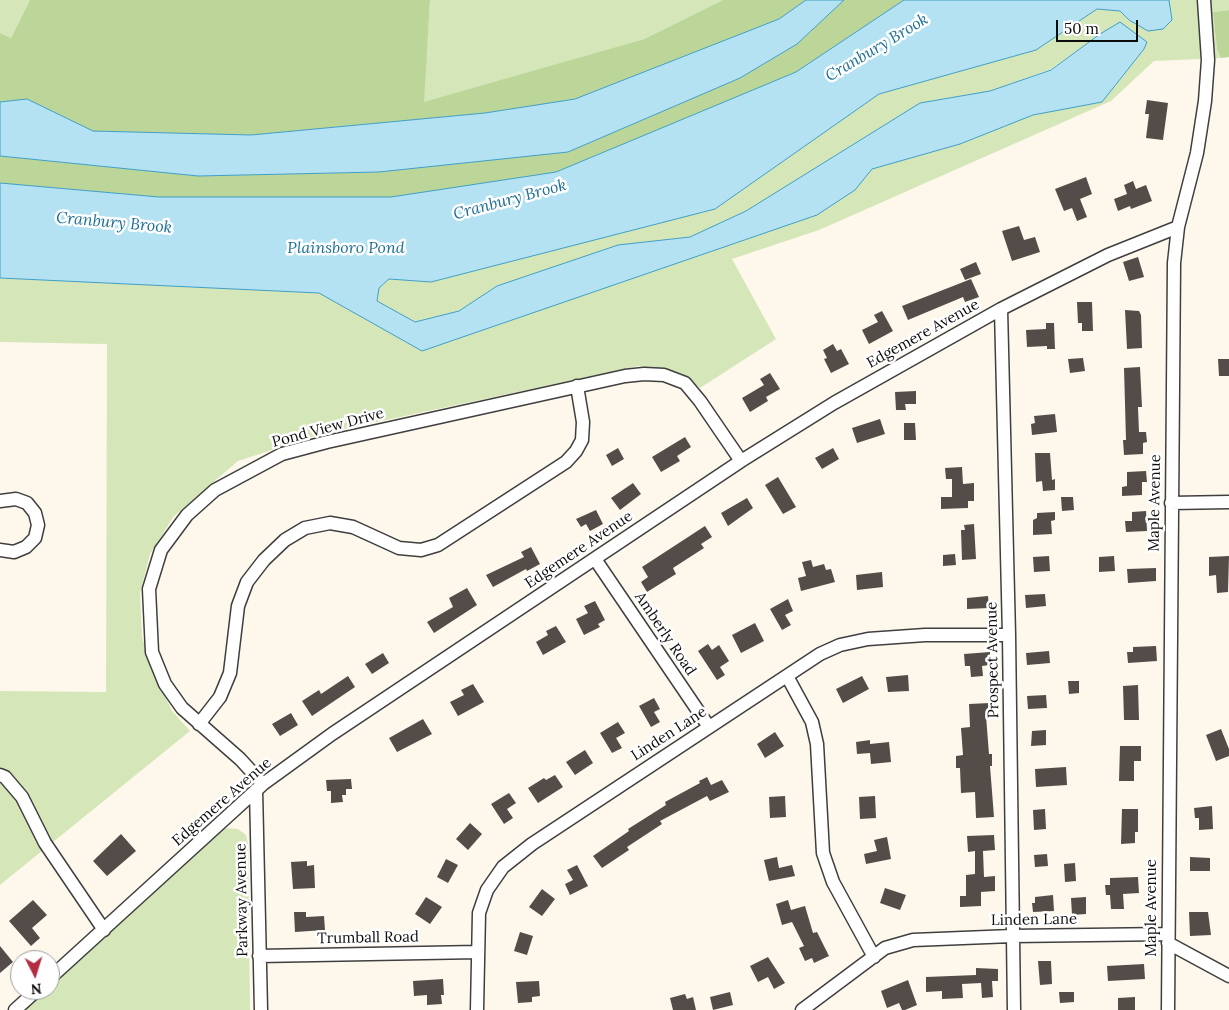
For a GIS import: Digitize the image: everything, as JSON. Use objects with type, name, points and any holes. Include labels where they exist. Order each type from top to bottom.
[{"type":"street","name":"Maple Avenue","points":[[1168,1010],[1173,295],[1178,227],[1197,153],[1205,101],[1208,69],[1204,0]]},
{"type":"street","name":"Edgemere Avenue","points":[[60,969],[259,787],[332,734],[741,461],[834,403],[1001,309],[1108,255],[1178,227]]},
{"type":"street","name":"Prospect Avenue","points":[[1001,309],[1009,635],[1014,1010]]},
{"type":"street","name":"Pond View Drive","points":[[259,787],[240,759],[182,708],[165,684],[152,652],[149,589],[161,550],[187,516],[215,490],[248,470],[282,454],[327,442],[577,386],[644,374],[664,376],[685,383],[700,401],[741,461]]},
{"type":"street","points":[[199,724],[220,697],[230,673],[238,606],[247,582],[264,560],[285,540],[305,528],[330,523],[353,527],[400,548],[421,550],[438,546],[566,462],[576,451],[582,440],[584,422],[577,386]]},
{"type":"street","points":[[0,501],[16,499],[27,504],[35,513],[38,525],[35,538],[26,547],[14,552],[0,550]]},
{"type":"street","points":[[1171,503],[1229,502]]},
{"type":"street","name":"Amberly Road","points":[[595,558],[709,728]]},
{"type":"street","name":"Linden Lane","points":[[477,1010],[479,913],[486,890],[503,867],[532,844],[820,654],[840,645],[868,639],[1009,635]]},
{"type":"street","points":[[787,676],[812,722],[817,744],[823,853],[833,882],[874,956]]},
{"type":"street","points":[[0,775],[5,777],[22,797],[45,843],[104,930]]},
{"type":"street","name":"Parkway Avenue","points":[[259,787],[259,956],[261,1010]]},
{"type":"street","name":"Linden Lane","points":[[802,1010],[885,948],[913,940],[1012,936],[1168,939]]},
{"type":"street","points":[[1168,939],[1229,976]]},
{"type":"street","name":"Trumball Road","points":[[259,956],[478,952]]},
{"type":"street","points":[[15,1010],[26,1000]]},
{"type":"green space","points":[[0,0],[30,0],[11,38],[0,33]]},
{"type":"green space","points":[[30,0],[430,0],[424,102],[644,39],[723,0],[806,0],[779,19],[575,99],[485,113],[251,135],[93,131],[27,99],[0,102],[0,33],[11,38]]},
{"type":"green space","points":[[430,0],[723,0],[644,39],[423,103]]},
{"type":"green space","points":[[844,0],[904,0],[796,72],[556,172],[391,197],[159,197],[0,183],[0,156],[198,176],[379,172],[568,152],[740,78],[797,44]]},
{"type":"green space","points":[[1169,0],[1229,0],[1229,10],[1213,12],[1217,49],[1221,58],[1154,61],[1111,101],[819,230],[732,259],[776,339],[700,388],[687,377],[669,370],[638,366],[321,434],[238,461],[174,516],[150,554],[140,593],[142,637],[152,669],[172,711],[190,731],[0,885],[0,691],[106,692],[107,344],[0,342],[0,278],[319,293],[422,351],[817,215],[854,190],[872,169],[960,144],[1033,115],[1102,102],[1144,49],[1147,42],[1100,34],[1051,69],[990,91],[920,103],[746,211],[690,237],[618,245],[497,286],[459,311],[415,322],[377,301],[379,288],[389,279],[431,282],[715,209],[879,94],[1036,50],[1097,9],[1120,11],[1129,21],[1172,20]]},
{"type":"green space","points":[[1229,10],[1229,57],[1221,58],[1217,49],[1213,12]]},
{"type":"green space","points":[[225,828],[238,829],[246,835],[248,844],[250,1010],[20,1010],[31,1000],[60,1000],[60,974]]},
{"type":"water","points":[[806,0],[844,0],[797,44],[740,78],[568,152],[379,172],[198,176],[0,156],[0,102],[27,99],[93,131],[251,135],[485,113],[575,99],[779,19]]},
{"type":"water","name":"Plainsboro Pond","points":[[904,0],[1169,0],[1172,20],[1163,29],[1148,31],[1129,20],[1120,11],[1097,9],[1036,50],[879,94],[715,209],[431,282],[389,279],[379,288],[377,301],[415,322],[459,311],[497,286],[618,245],[690,237],[746,211],[920,103],[990,91],[1051,70],[1100,34],[1120,22],[1147,42],[1144,49],[1102,102],[1033,115],[960,144],[872,169],[855,190],[817,215],[422,351],[319,293],[0,278],[0,183],[159,197],[391,197],[556,172],[796,72]]},
{"type":"building","points":[[1147,100],[1168,103],[1163,140],[1146,138],[1149,114],[1145,114]]},
{"type":"building","points":[[1086,177],[1092,194],[1080,199],[1087,217],[1077,221],[1072,208],[1064,211],[1055,189]]},
{"type":"building","points":[[1133,181],[1136,189],[1146,185],[1152,201],[1131,209],[1130,206],[1118,211],[1114,199],[1127,194],[1124,185]]},
{"type":"building","points":[[1019,226],[1024,240],[1035,237],[1040,252],[1012,261],[1002,231]]},
{"type":"building","points":[[1138,257],[1144,277],[1129,281],[1123,262]]},
{"type":"building","points":[[976,262],[981,274],[965,280],[960,269]]},
{"type":"building","points":[[971,279],[979,297],[965,302],[963,297],[908,320],[902,306]]},
{"type":"building","points":[[1077,302],[1092,302],[1093,331],[1082,331],[1082,323],[1078,323]]},
{"type":"building","points":[[1125,310],[1139,311],[1141,315],[1142,348],[1127,349]]},
{"type":"building","points":[[882,311],[893,331],[869,344],[862,330],[878,322],[874,315]]},
{"type":"building","points":[[1046,323],[1054,323],[1055,349],[1047,349],[1047,346],[1027,347],[1026,330],[1046,329]]},
{"type":"building","points":[[833,344],[837,351],[841,349],[849,364],[831,373],[824,359],[827,358],[823,350]]},
{"type":"building","points":[[1083,358],[1085,371],[1070,373],[1068,359]]},
{"type":"building","points":[[1218,359],[1229,359],[1229,376],[1219,376]]},
{"type":"building","points":[[1140,367],[1142,407],[1138,407],[1139,432],[1146,432],[1147,442],[1143,443],[1143,454],[1124,455],[1123,440],[1126,440],[1124,368]]},
{"type":"building","points":[[770,373],[780,389],[766,397],[768,401],[750,412],[742,398],[764,385],[760,379]]},
{"type":"building","points":[[916,391],[916,404],[905,404],[906,410],[896,410],[895,392]]},
{"type":"building","points":[[1055,414],[1057,432],[1032,435],[1031,424],[1035,423],[1034,416]]},
{"type":"building","points":[[880,419],[885,434],[857,443],[852,428]]},
{"type":"building","points":[[904,423],[915,423],[916,440],[904,440]]},
{"type":"building","points":[[685,437],[691,447],[677,456],[680,461],[661,472],[652,457]]},
{"type":"building","points":[[618,448],[624,459],[612,466],[606,455]]},
{"type":"building","points":[[833,448],[839,459],[822,469],[815,458]]},
{"type":"building","points":[[1035,453],[1050,453],[1052,480],[1055,479],[1055,490],[1043,491],[1042,481],[1036,482]]},
{"type":"building","points":[[962,467],[963,484],[974,483],[974,501],[968,501],[968,508],[941,509],[941,497],[952,497],[952,479],[946,479],[945,468]]},
{"type":"building","points":[[1146,471],[1147,482],[1142,482],[1142,495],[1122,496],[1122,487],[1127,486],[1127,472]]},
{"type":"building","points":[[778,477],[796,507],[783,514],[765,485]]},
{"type":"building","points":[[633,483],[641,494],[620,510],[611,498]]},
{"type":"building","points":[[1061,497],[1073,497],[1074,510],[1062,511]]},
{"type":"building","points":[[747,498],[753,508],[728,526],[721,513]]},
{"type":"building","points":[[596,510],[603,524],[590,531],[586,524],[581,527],[576,519]]},
{"type":"building","points":[[1146,511],[1147,531],[1126,532],[1125,521],[1132,521],[1132,512]]},
{"type":"building","points":[[1055,512],[1055,520],[1051,521],[1052,534],[1033,535],[1033,520],[1037,518],[1037,513]]},
{"type":"building","points":[[974,524],[976,559],[962,560],[961,530],[965,530],[964,525]]},
{"type":"building","points":[[705,526],[712,537],[701,544],[704,548],[673,568],[676,574],[647,592],[641,582],[648,577],[642,567]]},
{"type":"building","points":[[531,547],[540,564],[527,571],[526,569],[493,587],[486,575],[524,557],[521,552]]},
{"type":"building","points":[[955,554],[956,565],[943,566],[943,555]]},
{"type":"building","points":[[1049,556],[1050,571],[1034,572],[1033,557]]},
{"type":"building","points":[[1114,556],[1115,571],[1099,572],[1099,557]]},
{"type":"building","points":[[1229,556],[1228,592],[1217,593],[1216,575],[1209,576],[1209,557]]},
{"type":"building","points":[[811,560],[813,567],[824,564],[826,570],[831,569],[835,582],[801,591],[798,578],[806,576],[802,562]]},
{"type":"building","points":[[1156,568],[1156,581],[1128,583],[1127,569]]},
{"type":"building","points":[[882,572],[883,587],[857,590],[856,575]]},
{"type":"building","points":[[467,588],[477,605],[434,633],[427,622],[453,607],[449,598]]},
{"type":"building","points":[[1045,594],[1046,606],[1026,608],[1025,595]]},
{"type":"building","points":[[988,596],[989,608],[967,609],[967,598]]},
{"type":"building","points":[[788,599],[793,611],[785,615],[791,625],[782,630],[770,609]]},
{"type":"building","points":[[595,601],[605,620],[598,624],[600,627],[584,635],[576,619],[588,613],[584,606]]},
{"type":"building","points":[[755,623],[764,641],[741,653],[732,635]]},
{"type":"building","points":[[556,626],[566,642],[543,655],[536,642],[548,635],[546,631]]},
{"type":"building","points":[[708,644],[712,650],[719,645],[729,661],[720,667],[725,675],[717,680],[698,651]]},
{"type":"building","points":[[1156,646],[1157,661],[1128,663],[1127,652],[1133,652],[1133,647]]},
{"type":"building","points":[[1049,651],[1050,663],[1027,665],[1026,653]]},
{"type":"building","points":[[990,652],[990,665],[982,666],[983,676],[971,677],[970,666],[965,666],[964,654]]},
{"type":"building","points":[[383,653],[389,663],[372,674],[365,664]]},
{"type":"building","points":[[908,675],[909,691],[888,692],[886,677]]},
{"type":"building","points":[[348,676],[355,687],[312,716],[302,701],[319,690],[321,694]]},
{"type":"building","points":[[862,676],[869,689],[843,703],[836,689]]},
{"type":"building","points":[[1068,681],[1079,681],[1079,693],[1069,694]]},
{"type":"building","points":[[473,684],[484,702],[458,716],[450,702],[464,695],[461,690]]},
{"type":"building","points":[[1138,685],[1139,720],[1124,720],[1123,686]]},
{"type":"building","points":[[1046,695],[1047,708],[1028,709],[1027,696]]},
{"type":"building","points":[[654,698],[660,709],[654,712],[660,722],[651,727],[639,706]]},
{"type":"building","points":[[990,703],[991,716],[986,716],[989,754],[992,754],[992,766],[990,766],[994,817],[976,818],[975,792],[961,793],[960,768],[956,768],[956,756],[963,755],[961,728],[970,727],[969,704]]},
{"type":"building","points":[[291,713],[298,725],[280,736],[272,724]]},
{"type":"building","points":[[423,719],[432,734],[397,752],[389,738]]},
{"type":"building","points":[[618,722],[625,733],[616,738],[622,748],[612,753],[600,733]]},
{"type":"building","points":[[1221,729],[1229,749],[1229,756],[1216,761],[1206,735]]},
{"type":"building","points":[[1046,730],[1046,745],[1031,746],[1032,731]]},
{"type":"building","points":[[775,732],[784,746],[765,758],[757,744]]},
{"type":"building","points":[[870,740],[870,744],[889,742],[891,762],[871,764],[870,753],[857,754],[856,742]]},
{"type":"building","points":[[1120,746],[1141,746],[1141,761],[1134,761],[1134,781],[1119,781]]},
{"type":"building","points":[[585,750],[593,763],[575,775],[566,762]]},
{"type":"building","points":[[1066,767],[1067,785],[1036,787],[1035,769]]},
{"type":"building","points":[[555,775],[563,787],[538,803],[528,788],[544,778],[546,780]]},
{"type":"building","points":[[707,777],[711,785],[722,780],[729,792],[710,801],[707,796],[660,821],[662,824],[627,847],[629,850],[602,868],[593,856],[629,831],[628,829],[666,805],[665,802],[700,783],[699,781]]},
{"type":"building","points":[[351,779],[352,789],[346,789],[346,795],[342,795],[343,802],[331,803],[331,791],[327,791],[326,780]]},
{"type":"building","points":[[509,793],[516,803],[507,809],[513,818],[504,824],[491,804]]},
{"type":"building","points":[[785,796],[786,817],[770,818],[769,797]]},
{"type":"building","points":[[875,796],[876,818],[860,819],[859,797]]},
{"type":"building","points":[[1212,806],[1213,829],[1199,830],[1199,818],[1195,818],[1194,808]]},
{"type":"building","points":[[1045,809],[1046,829],[1034,830],[1033,810]]},
{"type":"building","points":[[1122,809],[1138,809],[1138,832],[1135,832],[1135,843],[1121,844]]},
{"type":"building","points":[[470,823],[482,834],[468,850],[456,839]]},
{"type":"building","points":[[121,834],[136,851],[107,876],[93,861]]},
{"type":"building","points":[[994,835],[995,850],[983,851],[984,877],[995,876],[995,891],[981,892],[981,906],[960,907],[960,896],[966,896],[966,875],[975,874],[975,851],[968,852],[967,836]]},
{"type":"building","points":[[887,837],[891,859],[866,864],[864,854],[877,851],[874,840]]},
{"type":"building","points":[[1047,854],[1048,866],[1035,867],[1034,855]]},
{"type":"building","points":[[777,857],[779,868],[792,865],[795,876],[769,881],[764,860]]},
{"type":"building","points":[[1190,857],[1210,858],[1210,871],[1190,871]]},
{"type":"building","points":[[446,859],[458,865],[448,883],[437,877]]},
{"type":"building","points":[[307,861],[307,866],[314,865],[315,888],[293,889],[291,862]]},
{"type":"building","points":[[1075,863],[1076,881],[1065,882],[1064,864]]},
{"type":"building","points":[[577,865],[588,886],[570,895],[565,884],[573,880],[567,870]]},
{"type":"building","points":[[1138,877],[1139,893],[1123,894],[1124,909],[1111,909],[1110,895],[1106,895],[1105,885],[1110,885],[1110,878]]},
{"type":"building","points":[[885,888],[906,895],[900,910],[880,903]]},
{"type":"building","points":[[542,889],[555,899],[542,916],[529,907]]},
{"type":"building","points":[[1053,895],[1054,911],[1033,912],[1032,903],[1035,903],[1035,897]]},
{"type":"building","points":[[426,897],[442,907],[430,924],[415,914]]},
{"type":"building","points":[[1086,897],[1086,914],[1072,915],[1071,898]]},
{"type":"building","points":[[33,900],[47,915],[32,928],[40,938],[31,946],[9,921]]},
{"type":"building","points":[[788,900],[791,910],[805,906],[813,933],[817,932],[829,956],[814,963],[812,958],[805,961],[799,948],[804,946],[792,922],[782,925],[776,904]]},
{"type":"building","points":[[294,912],[306,912],[306,917],[324,916],[325,930],[295,932]]},
{"type":"building","points":[[1189,912],[1208,912],[1211,935],[1190,936]]},
{"type":"building","points":[[520,932],[533,936],[527,955],[514,951]]},
{"type":"building","points":[[0,946],[10,958],[10,965],[0,973]]},
{"type":"building","points":[[768,957],[785,983],[774,989],[768,977],[758,982],[750,966]]},
{"type":"building","points":[[1038,961],[1051,961],[1052,984],[1040,985]]},
{"type":"building","points":[[1144,964],[1145,979],[1108,981],[1107,966]]},
{"type":"building","points":[[976,968],[998,969],[998,981],[992,981],[993,997],[982,998],[981,983],[962,984],[963,998],[942,999],[942,991],[926,992],[926,977],[976,975]]},
{"type":"building","points":[[443,979],[444,995],[441,995],[442,1004],[427,1005],[427,995],[414,996],[413,981]]},
{"type":"building","points":[[908,980],[917,1005],[902,1010],[899,1003],[887,1008],[881,991]]},
{"type":"building","points":[[539,981],[540,996],[532,997],[532,1002],[518,1003],[516,982]]},
{"type":"building","points":[[730,992],[733,1005],[713,1010],[710,997]]},
{"type":"building","points":[[1059,992],[1074,992],[1074,1002],[1060,1003]]},
{"type":"building","points":[[685,994],[687,999],[693,997],[696,1010],[673,1010],[670,998]]},
{"type":"building","points":[[1135,997],[1135,1010],[1118,1010],[1118,998]]},
{"type":"water label","name":"Cranbury Brook","points":[[877,48]]},
{"type":"water label","name":"Cranbury Brook","points":[[510,200]]},
{"type":"water label","name":"Cranbury Brook","points":[[114,223]]}]
